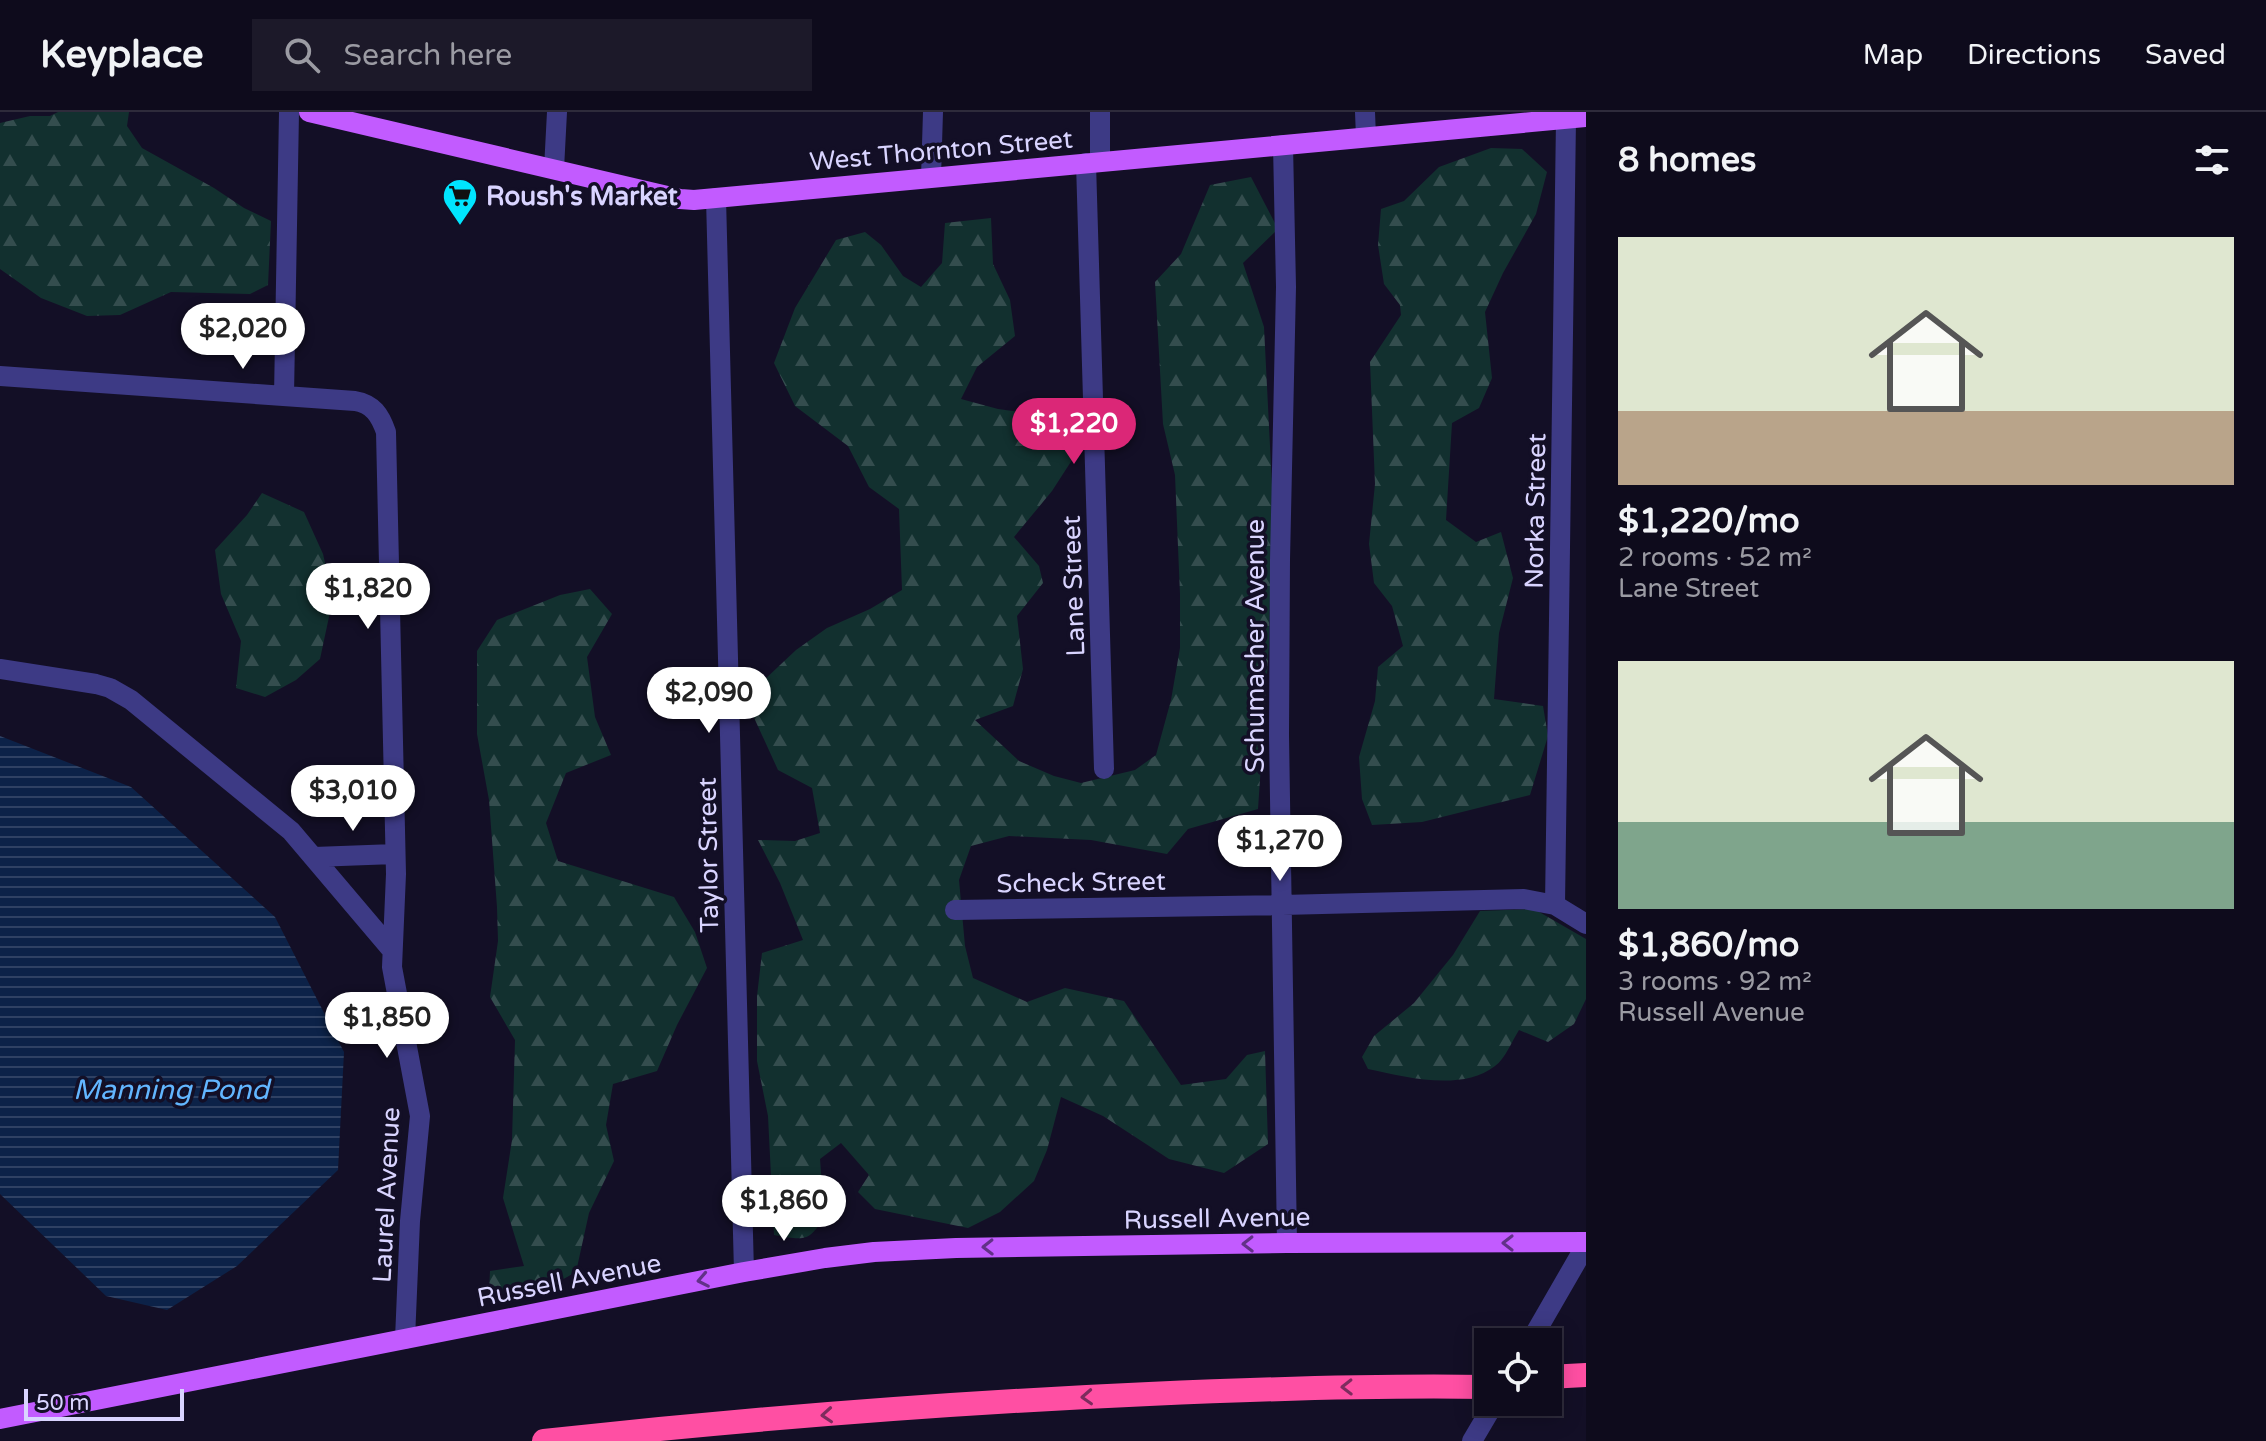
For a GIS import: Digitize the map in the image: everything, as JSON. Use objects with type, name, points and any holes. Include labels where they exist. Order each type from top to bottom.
[{"type":"highway","points":[[1562,1376],[1586,1375]]},
{"type":"highway","points":[[544,1441],[707,1423],[1054,1398],[1474,1384]]},
{"type":"highway","points":[[1562,1389],[1586,1390]]},
{"type":"main road","name":"West Thornton Street","points":[[309,112],[680,199],[1576,118]]},
{"type":"main road","name":"Russell Avenue","points":[[0,1419],[744,1272],[874,1252],[1287,1243],[1586,1244]]},
{"type":"street","points":[[0,376],[284,396],[289,112]]},
{"type":"street","points":[[554,169],[557,112]]},
{"type":"street","points":[[931,177],[933,112]]},
{"type":"street","name":"Lane Street","points":[[1100,112],[1093,162],[1104,769]]},
{"type":"street","points":[[1365,112],[1366,137]]},
{"type":"street","name":"Norka Street","points":[[1555,905],[1576,118]]},
{"type":"street","name":"Schumacher Avenue","points":[[1283,145],[1286,287],[1280,576],[1287,1243]]},
{"type":"street","name":"Taylor Street","points":[[716,198],[744,1272]]},
{"type":"street","name":"Laurel Avenue","points":[[284,396],[355,401],[370,406],[381,419],[386,432],[396,874],[391,949],[394,984],[420,1116],[410,1221],[405,1339]]},
{"type":"street","points":[[0,669],[96,684],[131,700],[291,831],[391,949]]},
{"type":"street","points":[[314,857],[395,854]]},
{"type":"street","name":"Scheck Street","points":[[955,910],[1524,899],[1555,905],[1586,924]]},
{"type":"street","points":[[1538,1328],[1586,1244]]},
{"type":"street","points":[[1472,1441],[1487,1416]]},
{"type":"green space","points":[[58,112],[129,112],[127,126],[142,148],[271,221],[268,285],[250,294],[171,292],[120,315],[87,316],[41,298],[0,269],[0,123],[30,116],[50,116]]},
{"type":"green space","points":[[1491,148],[1522,149],[1547,172],[1536,214],[1485,312],[1492,378],[1479,408],[1452,423],[1446,520],[1476,542],[1501,532],[1513,578],[1499,633],[1494,699],[1543,706],[1548,736],[1530,795],[1422,822],[1372,825],[1362,799],[1359,757],[1375,701],[1378,667],[1403,646],[1392,606],[1374,583],[1369,544],[1375,484],[1370,362],[1401,315],[1400,305],[1384,284],[1378,245],[1381,209],[1404,201],[1439,167]]},
{"type":"green space","points":[[1251,177],[1278,229],[1243,263],[1264,327],[1272,486],[1269,645],[1258,809],[1188,829],[1167,854],[1091,840],[1009,836],[971,846],[959,880],[965,946],[973,978],[1027,1002],[1065,988],[1124,1001],[1181,1085],[1226,1079],[1247,1055],[1265,1051],[1268,1144],[1224,1173],[1169,1159],[1103,1116],[1061,1097],[1047,1150],[1034,1181],[1000,1212],[968,1228],[875,1209],[858,1192],[869,1175],[841,1143],[820,1159],[828,1211],[816,1229],[801,1238],[774,1235],[768,1116],[757,1061],[757,996],[762,953],[803,940],[780,883],[758,840],[795,841],[820,833],[812,788],[778,770],[745,698],[796,650],[827,628],[870,609],[902,590],[899,509],[869,487],[848,446],[795,406],[774,363],[795,308],[836,240],[865,232],[881,245],[903,276],[921,287],[942,263],[945,223],[991,218],[993,264],[1010,300],[1015,336],[977,367],[961,399],[998,409],[1071,419],[1072,460],[1052,491],[1014,537],[1039,566],[1043,583],[1017,616],[1023,669],[1013,706],[975,720],[1019,761],[1054,776],[1081,783],[1135,770],[1156,755],[1171,700],[1180,648],[1175,475],[1163,424],[1155,282],[1181,254],[1210,185]]},
{"type":"green space","points":[[262,493],[304,512],[323,554],[333,598],[320,659],[296,680],[265,697],[236,688],[241,641],[221,594],[215,550],[247,515]]},
{"type":"green space","points":[[590,589],[612,614],[587,657],[595,717],[611,755],[566,773],[546,823],[558,861],[674,897],[695,932],[707,968],[657,1071],[613,1084],[606,1125],[614,1161],[589,1213],[576,1272],[526,1300],[489,1291],[490,1271],[524,1266],[503,1198],[512,1140],[515,1040],[490,997],[498,941],[497,907],[489,800],[477,734],[477,651],[497,620],[560,595]]},
{"type":"green space","points":[[1534,909],[1586,939],[1586,999],[1574,1024],[1548,1042],[1519,1030],[1499,1063],[1466,1079],[1433,1080],[1368,1069],[1362,1057],[1374,1036],[1414,1003],[1453,955],[1480,911]]},
{"type":"water","name":"Manning Pond","points":[[0,736],[131,787],[275,917],[344,1052],[338,1170],[237,1266],[167,1310],[106,1296],[0,1194]]},
{"type":"place","name":"Roush's Market","points":[[460,227]]}]
